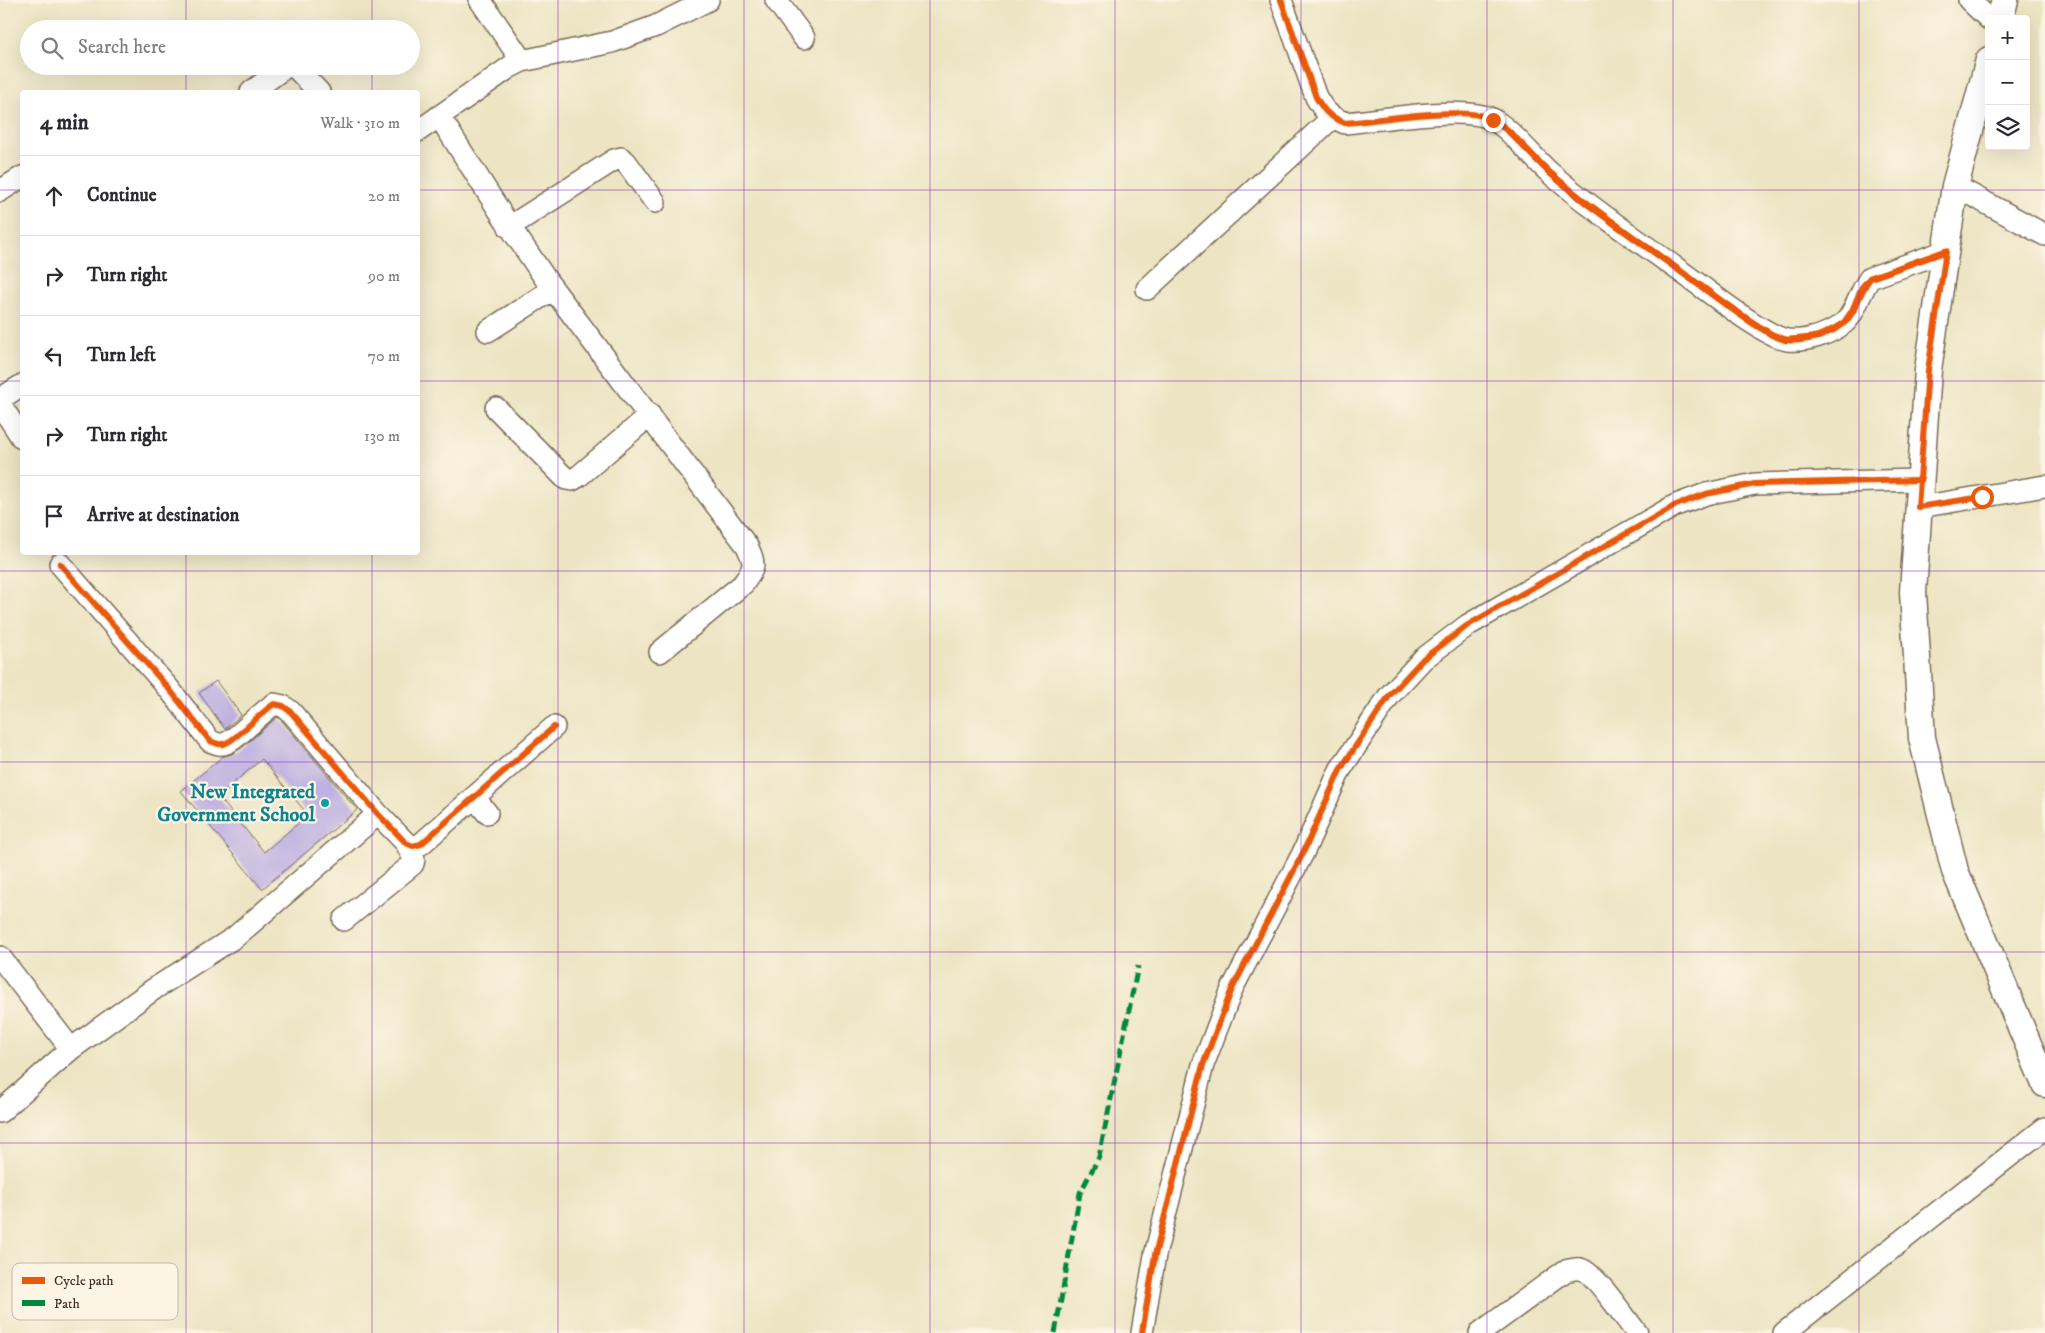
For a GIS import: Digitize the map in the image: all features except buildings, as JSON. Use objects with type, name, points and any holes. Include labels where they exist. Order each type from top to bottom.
[{"type":"main road","points":[[2001,15],[2005,0]]},
{"type":"main road","points":[[1985,75],[1955,186],[1928,370],[1913,592],[1922,738],[1955,871],[2045,1084]]},
{"type":"street","points":[[480,0],[522,61]]},
{"type":"street","points":[[420,130],[510,67],[522,61],[612,42],[656,26],[708,0]]},
{"type":"street","points":[[776,0],[804,38]]},
{"type":"street","points":[[1281,0],[1316,97],[1324,112],[1332,118],[1345,123],[1445,114],[1473,114],[1493,120],[1507,130],[1550,173],[1586,203],[1727,305],[1772,335],[1786,340],[1818,337],[1843,324],[1852,311],[1862,287],[1870,278],[1946,251]]},
{"type":"street","points":[[1969,0],[1985,15]]},
{"type":"street","points":[[254,90],[275,75]]},
{"type":"street","points":[[303,75],[317,90]]},
{"type":"street","points":[[439,116],[509,227],[553,289],[650,415],[747,546],[754,562],[752,572],[743,584],[660,652]]},
{"type":"street","points":[[1147,290],[1332,118]]},
{"type":"street","points":[[509,227],[614,160],[621,158],[626,162],[655,202]]},
{"type":"street","points":[[0,191],[20,178]]},
{"type":"street","points":[[1955,186],[2045,235]]},
{"type":"street","points":[[488,331],[553,289]]},
{"type":"street","points":[[0,398],[20,386]]},
{"type":"street","points":[[0,404],[20,435]]},
{"type":"street","points":[[496,408],[566,479],[572,480],[650,415]]},
{"type":"street","points":[[1142,1333],[1155,1254],[1202,1065],[1216,1027],[1232,989],[1303,854],[1340,770],[1389,696],[1423,659],[1468,625],[1676,505],[1706,494],[1755,484],[1921,480]]},
{"type":"street","points":[[1918,507],[2045,486]]},
{"type":"street","points":[[60,564],[197,710],[210,741],[220,745],[228,743],[262,712],[274,704],[283,706],[291,712],[378,814],[406,843],[414,859],[413,864],[344,920]]},
{"type":"street","points":[[406,843],[413,846],[420,844],[481,805],[541,750],[554,727]]},
{"type":"street","points":[[0,1112],[71,1049],[154,989],[234,937],[378,814]]},
{"type":"street","points":[[0,957],[71,1049]]},
{"type":"street","points":[[1784,1333],[2045,1128]]},
{"type":"street","points":[[1480,1333],[1565,1271],[1581,1269],[1588,1272],[1597,1282],[1637,1333]]},
{"type":"marked path","points":[[1055,1333],[1080,1193],[1099,1157],[1138,966]]},
{"type":"cycle path","points":[[1281,0],[1316,97],[1331,116],[1345,123],[1442,113],[1479,115],[1492,119],[1514,136],[1550,173],[1622,230],[1741,316],[1766,332],[1778,337],[1787,340],[1801,340],[1817,337],[1831,331],[1848,319],[1870,278],[1946,251]]},
{"type":"cycle path","points":[[1142,1333],[1155,1255],[1203,1065],[1232,989],[1303,853],[1340,770],[1389,696],[1423,659],[1468,625],[1676,505],[1706,494],[1755,484],[1921,480]]},
{"type":"cycle path","points":[[60,564],[170,690],[210,741],[224,744],[236,737],[274,704],[283,706],[291,712],[378,814],[406,843],[413,846],[421,844],[554,727]]},
{"type":"place","name":"New Integrated Government School","points":[[325,803]]},
{"type":"route","points":[[1493,120],[1507,130],[1550,173],[1586,203],[1727,305],[1772,335],[1786,340],[1818,337],[1843,324],[1848,319],[1862,287],[1870,278],[1946,251],[1928,370],[1918,507],[1982,497]]}]
